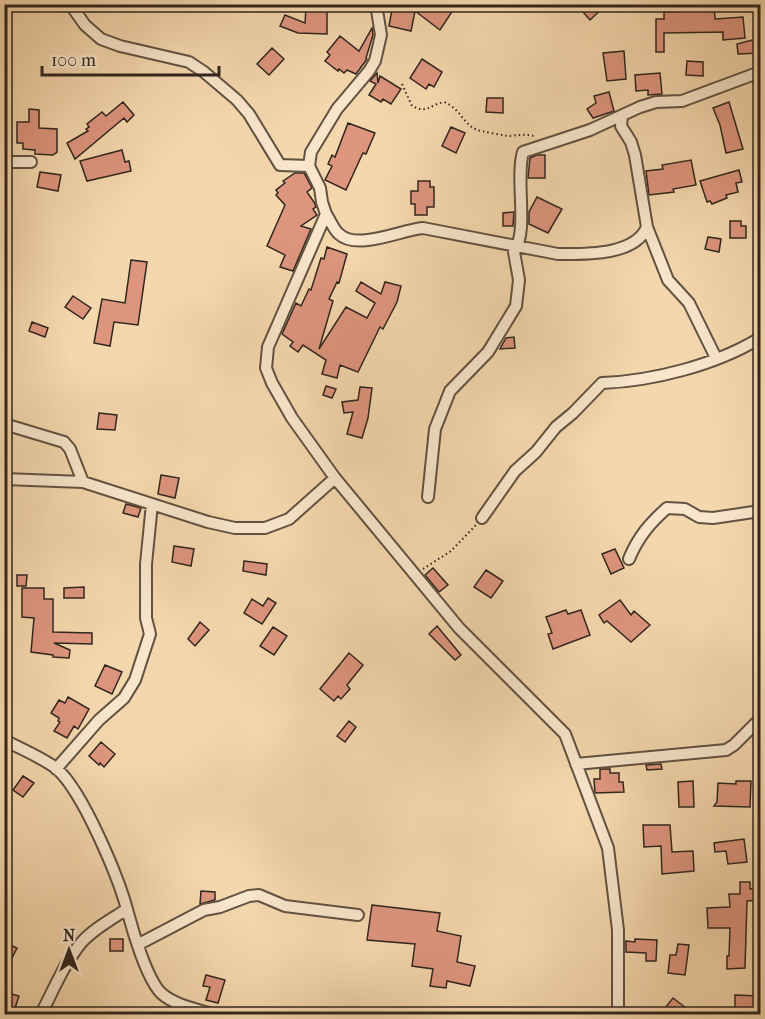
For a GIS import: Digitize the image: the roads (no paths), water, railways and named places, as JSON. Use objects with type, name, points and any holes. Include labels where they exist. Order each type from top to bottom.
[{"type":"street","points":[[70,4],[85,25],[101,39],[120,46],[189,62],[204,72],[237,100],[249,114],[280,165],[309,166]]},
{"type":"street","points":[[376,4],[381,35],[375,61],[337,109],[311,152],[309,166],[320,188],[326,214],[339,234],[351,240],[383,238],[411,229],[423,228],[558,254],[628,247],[647,227]]},
{"type":"street","points":[[428,497],[435,429],[450,391],[488,352],[516,306],[519,280],[514,252],[518,247],[521,201],[519,163],[523,152],[590,130],[640,107],[656,102],[682,101],[760,72]]},
{"type":"street","points":[[622,116],[621,126],[631,142],[635,155],[647,227],[668,280],[689,303],[716,358]]},
{"type":"street","points":[[4,162],[31,162]]},
{"type":"street","points":[[326,214],[268,347],[266,368],[292,418],[335,478],[459,628],[565,734],[608,848],[618,930],[618,1007],[621,1014]]},
{"type":"street","points":[[482,518],[515,471],[602,383],[633,381],[716,358],[741,350],[760,338]]},
{"type":"street","points":[[4,424],[64,442],[70,449],[83,482]]},
{"type":"street","points":[[4,479],[83,482],[217,524],[235,528],[265,528],[289,519],[335,478]]},
{"type":"street","points":[[56,769],[99,720],[124,698],[135,680],[150,634],[146,618],[146,582],[152,504]]},
{"type":"street","points":[[629,560],[635,544],[649,524],[668,508],[685,508],[699,517],[713,518],[760,511]]},
{"type":"street","points":[[576,764],[726,750],[760,719]]},
{"type":"street","points":[[4,740],[56,769],[87,814],[127,909],[151,978],[161,993],[175,1002],[212,1014]]},
{"type":"street","points":[[139,944],[204,910],[220,907],[249,896],[259,895],[285,906],[358,915]]},
{"type":"street","points":[[41,1014],[66,965],[81,943],[98,928],[127,909]]}]
